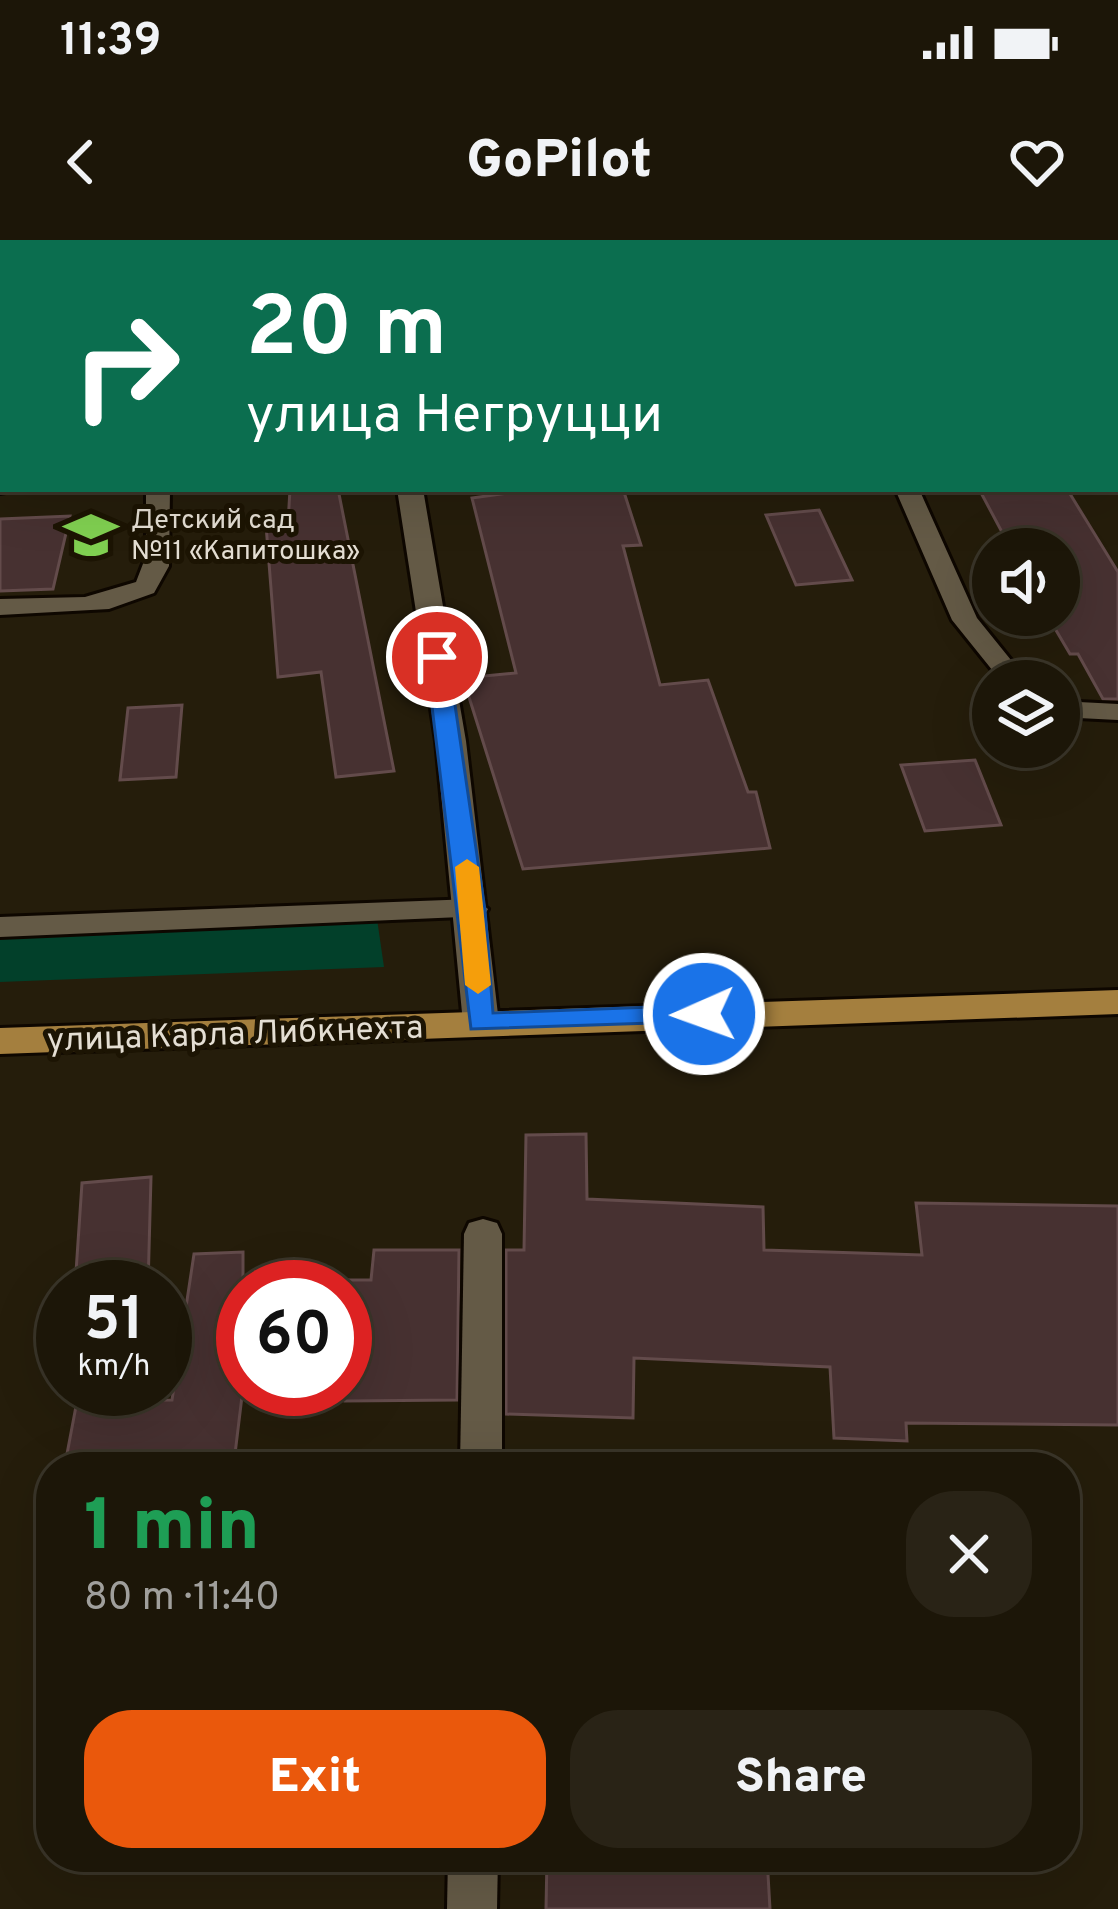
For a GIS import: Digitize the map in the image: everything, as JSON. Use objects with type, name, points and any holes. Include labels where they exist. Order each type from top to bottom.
[{"type":"main road","name":"улица Карла Либкнехта","points":[[0,1041],[1118,1002]]},
{"type":"street","points":[[410,492],[472,910],[481,1023]]},
{"type":"street","points":[[481,1452],[483,1234]]},
{"type":"street","points":[[472,1909],[473,1872]]},
{"type":"lane","points":[[0,607],[114,602],[144,590],[154,575],[158,492]]},
{"type":"lane","points":[[908,492],[965,620],[998,660]]},
{"type":"lane","points":[[1080,710],[1118,712]]},
{"type":"lane","points":[[0,928],[472,910]]},
{"type":"green space","points":[[376,912],[384,967],[0,982],[0,927]]},
{"type":"building","points":[[290,492],[339,492],[394,771],[336,777],[321,672],[278,677],[266,525],[288,524]]},
{"type":"building","points":[[515,492],[624,492],[641,545],[623,546],[660,685],[708,680],[748,792],[756,792],[770,848],[523,869],[463,678],[516,673],[472,498]]},
{"type":"building","points":[[981,492],[1069,492],[1118,572],[1118,699],[1103,699],[1078,654],[1070,654],[1059,636],[1080,636],[1080,528],[1000,528]]},
{"type":"building","points":[[819,510],[852,580],[796,585],[766,515]]},
{"type":"building","points":[[70,516],[53,589],[0,591],[0,519]]},
{"type":"building","points":[[182,705],[176,777],[120,780],[128,708]]},
{"type":"building","points":[[972,760],[1001,825],[925,831],[901,765]]},
{"type":"building","points":[[586,1134],[587,1199],[763,1207],[764,1250],[922,1255],[916,1203],[1118,1206],[1118,1425],[906,1423],[907,1441],[834,1438],[830,1367],[634,1358],[633,1418],[506,1414],[506,1250],[524,1250],[526,1135]]},
{"type":"building","points":[[151,1177],[149,1260],[77,1260],[82,1183]]},
{"type":"building","points":[[374,1250],[459,1250],[457,1400],[372,1401]]},
{"type":"building","points":[[243,1252],[243,1260],[216,1260],[216,1416],[240,1416],[235,1452],[67,1452],[74,1416],[192,1416],[194,1254]]},
{"type":"building","points":[[547,1872],[768,1872],[770,1909],[546,1909]]},
{"type":"slow traffic","points":[[467,867],[478,985]]},
{"type":"place","name":"Детский сад №11 «Капитошка»","points":[[91,535]]},
{"type":"route","points":[[437,657],[472,910],[481,1023],[704,1014]]}]
